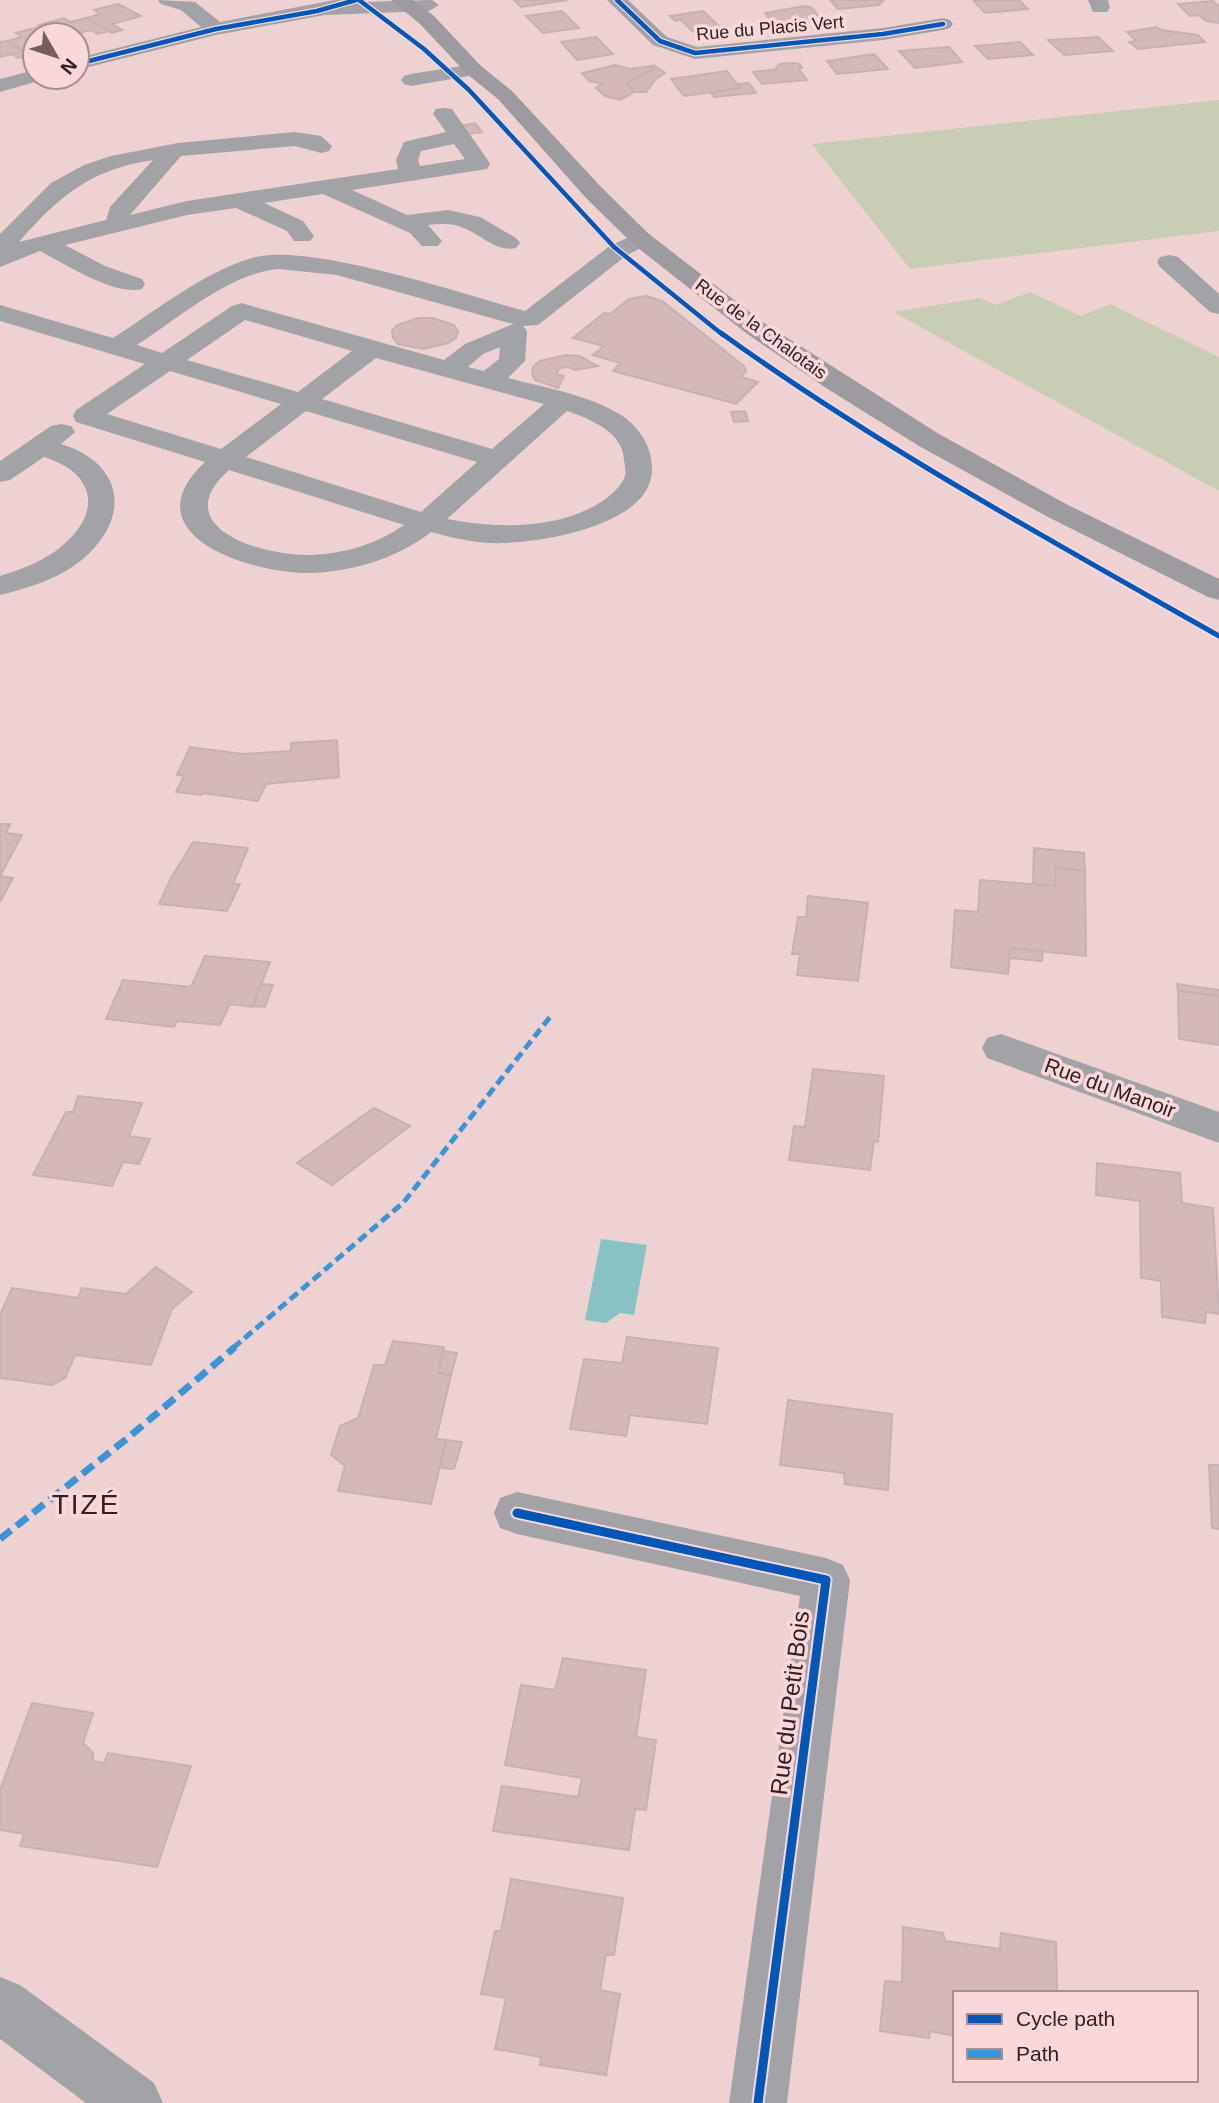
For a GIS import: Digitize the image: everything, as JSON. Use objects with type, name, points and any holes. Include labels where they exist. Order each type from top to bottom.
[{"type":"main road","name":"Rue de la Chalotais","points":[[414,3],[474,70],[505,95],[578,176],[641,239],[755,328],[835,382],[929,440],[1058,511],[1219,591]]},
{"type":"main road","name":"Rue de la Chalotais","points":[[414,3],[456,23],[504,85],[505,95]]},
{"type":"main road","name":"Rue de la Chalotais","points":[[1058,511],[1219,611]]},
{"type":"street","points":[[168,0],[188,6],[216,29]]},
{"type":"street","points":[[91,60],[216,29],[356,0]]},
{"type":"street","name":"Rue du Placis Vert","points":[[617,0],[660,41],[695,53],[883,34],[943,24]]},
{"type":"street","points":[[317,10],[414,3]]},
{"type":"street","points":[[411,80],[474,70]]},
{"type":"street","points":[[0,86],[21,80]]},
{"type":"street","points":[[395,134],[452,125]]},
{"type":"street","points":[[243,200],[282,182],[326,187],[479,164],[452,125]]},
{"type":"street","points":[[411,174],[407,160],[412,147],[452,125]]},
{"type":"street","points":[[0,260],[23,224],[60,188],[79,175],[114,162],[173,152],[295,139],[313,141],[321,146]]},
{"type":"street","points":[[118,225],[118,212],[173,152]]},
{"type":"street","points":[[156,170],[209,167]]},
{"type":"street","points":[[282,182],[318,209]]},
{"type":"street","points":[[326,187],[406,222],[425,232],[430,240]]},
{"type":"street","points":[[137,191],[191,198],[243,200],[295,226],[302,236]]},
{"type":"street","points":[[0,260],[26,247],[142,219],[191,198]]},
{"type":"street","points":[[191,198],[236,225]]},
{"type":"street","points":[[378,210],[415,201],[467,198]]},
{"type":"street","points":[[23,224],[43,224],[69,215]]},
{"type":"street","points":[[406,222],[439,216],[466,220],[487,228],[508,243]]},
{"type":"street","points":[[142,219],[166,230],[171,236]]},
{"type":"street","points":[[448,370],[474,349],[521,326],[619,250],[641,239]]},
{"type":"street","points":[[44,243],[96,271],[132,284]]},
{"type":"street","points":[[117,346],[225,277],[260,263],[279,262],[338,268],[521,326]]},
{"type":"street","points":[[1169,262],[1219,307]]},
{"type":"street","points":[[0,474],[241,311],[563,401],[603,416],[624,430],[632,440],[640,460],[640,472],[629,492],[620,501],[569,525],[529,533],[470,532],[427,522],[86,416]]},
{"type":"street","points":[[0,313],[497,459]]},
{"type":"street","points":[[489,381],[512,360],[521,326]]},
{"type":"street","points":[[372,349],[225,459],[206,477],[197,492],[194,509],[199,523],[209,536],[243,554],[284,562],[334,561],[387,547],[411,536],[563,401]]},
{"type":"street","points":[[0,586],[49,568],[72,553],[99,522],[103,496],[91,471],[77,460],[40,447]]},
{"type":"street","name":"Rue du Manoir","points":[[1001,1048],[1219,1128]]},
{"type":"street","name":"Rue du Petit Bois","points":[[517,1513],[826,1580],[758,2103]]},
{"type":"street","points":[[0,2005],[134,2103]]},
{"type":"green space","points":[[1219,100],[1219,231],[910,269],[812,144]]},
{"type":"green space","points":[[1030,292],[1081,316],[1110,304],[1219,357],[1219,491],[893,312],[980,298],[996,305]]},
{"type":"water","points":[[601,1239],[647,1245],[634,1315],[620,1313],[606,1323],[585,1320]]},
{"type":"building","points":[[514,0],[568,0],[521,7]]},
{"type":"building","points":[[830,0],[884,0],[879,5],[838,9]]},
{"type":"building","points":[[973,0],[1019,0],[1028,9],[985,13]]},
{"type":"building","points":[[1213,1],[1219,7],[1219,23],[1206,21],[1199,15],[1190,16],[1178,4]]},
{"type":"building","points":[[118,4],[141,16],[112,24],[122,30],[112,33],[86,18],[100,14],[94,10]]},
{"type":"building","points":[[805,6],[812,8],[823,21],[776,27],[765,13]]},
{"type":"building","points":[[562,11],[579,28],[543,33],[526,16]]},
{"type":"building","points":[[703,11],[720,27],[692,31],[681,20],[675,21],[670,16]]},
{"type":"building","points":[[86,18],[109,31],[98,34],[91,30],[91,21],[74,21]]},
{"type":"building","points":[[1157,27],[1161,30],[1198,35],[1205,42],[1138,49],[1129,42],[1136,41],[1127,32]]},
{"type":"building","points":[[21,37],[21,50],[7,41]]},
{"type":"building","points":[[596,37],[613,54],[577,60],[561,42]]},
{"type":"building","points":[[1098,37],[1113,51],[1064,55],[1048,40]]},
{"type":"building","points":[[7,41],[21,50],[21,57],[12,54],[0,57],[0,42]]},
{"type":"building","points":[[1020,42],[1033,55],[988,59],[975,46]]},
{"type":"building","points":[[949,47],[962,62],[915,68],[899,51]]},
{"type":"building","points":[[874,54],[888,69],[837,74],[827,61]]},
{"type":"building","points":[[780,64],[800,64],[802,68],[798,68],[807,80],[762,84],[753,72],[778,69],[776,67]]},
{"type":"building","points":[[615,65],[630,69],[651,66],[654,69],[627,83],[634,92],[620,100],[605,96],[596,88],[602,84],[589,81],[582,73]]},
{"type":"building","points":[[654,65],[665,73],[656,79],[646,92],[634,92],[627,83],[654,69],[651,66]]},
{"type":"building","points":[[727,71],[740,88],[684,96],[671,79]]},
{"type":"building","points":[[749,83],[756,93],[714,97],[711,93],[740,88],[737,84]]},
{"type":"building","points":[[475,123],[482,132],[468,134],[461,126]]},
{"type":"building","points":[[646,296],[662,301],[744,366],[746,371],[741,377],[758,382],[736,404],[613,371],[620,363],[593,355],[604,346],[573,338],[604,313],[610,314],[629,299]]},
{"type":"building","points":[[419,318],[433,318],[454,325],[458,331],[456,338],[448,343],[423,349],[398,344],[392,331],[397,325]]},
{"type":"building","points":[[566,355],[579,356],[598,366],[575,370],[560,368],[556,374],[564,376],[558,388],[535,380],[533,367],[540,361]]},
{"type":"building","points":[[745,411],[748,421],[734,422],[731,412]]},
{"type":"building","points":[[337,740],[339,777],[266,784],[258,801],[176,792],[184,776],[177,775],[190,747],[243,754],[291,751],[291,743]]},
{"type":"building","points":[[0,824],[10,824],[6,833],[22,835],[0,876]]},
{"type":"building","points":[[193,842],[248,848],[233,884],[240,884],[227,911],[159,904]]},
{"type":"building","points":[[1034,848],[1084,853],[1085,871],[1056,868],[1055,886],[1033,884]]},
{"type":"building","points":[[1056,868],[1085,871],[1086,956],[1011,948],[1008,974],[951,967],[955,910],[978,912],[980,880],[1055,886]]},
{"type":"building","points":[[0,876],[13,878],[0,902]]},
{"type":"building","points":[[808,896],[868,903],[858,981],[797,975],[800,954],[792,954],[798,917],[806,917]]},
{"type":"building","points":[[1011,948],[1043,951],[1042,961],[1009,958]]},
{"type":"building","points":[[205,956],[270,962],[252,1007],[230,1004],[220,1025],[177,1021],[174,1027],[106,1019],[123,980],[191,987]]},
{"type":"building","points":[[261,984],[273,985],[265,1007],[253,1006]]},
{"type":"building","points":[[1177,984],[1219,990],[1219,996],[1178,991]]},
{"type":"building","points":[[1178,991],[1219,996],[1219,1045],[1179,1039]]},
{"type":"building","points":[[813,1069],[884,1076],[878,1142],[874,1141],[870,1170],[789,1160],[794,1126],[805,1127]]},
{"type":"building","points":[[78,1096],[142,1103],[129,1136],[150,1139],[139,1164],[123,1162],[112,1186],[33,1175],[66,1112],[73,1112]]},
{"type":"building","points":[[374,1108],[410,1126],[332,1185],[297,1163]]},
{"type":"building","points":[[1097,1163],[1180,1173],[1182,1203],[1213,1208],[1219,1314],[1206,1312],[1205,1323],[1162,1317],[1161,1281],[1141,1278],[1140,1201],[1096,1195]]},
{"type":"building","points":[[156,1267],[192,1292],[172,1309],[151,1365],[75,1355],[65,1378],[52,1385],[0,1378],[0,1315],[12,1288],[78,1298],[82,1288],[126,1294]]},
{"type":"building","points":[[627,1337],[718,1348],[707,1424],[630,1415],[626,1436],[570,1429],[584,1359],[622,1363]]},
{"type":"building","points":[[393,1341],[444,1347],[438,1373],[451,1375],[436,1439],[446,1440],[431,1504],[338,1491],[345,1466],[331,1455],[340,1426],[358,1418],[374,1365],[385,1365]]},
{"type":"building","points":[[443,1351],[457,1353],[451,1375],[438,1373]]},
{"type":"building","points":[[788,1400],[892,1414],[888,1490],[845,1484],[844,1473],[780,1465]]},
{"type":"building","points":[[446,1440],[462,1442],[454,1469],[440,1468]]},
{"type":"building","points":[[1209,1465],[1219,1465],[1219,1529],[1212,1528]]},
{"type":"building","points":[[563,1658],[646,1670],[636,1737],[656,1740],[646,1810],[635,1809],[629,1850],[493,1831],[502,1786],[578,1797],[582,1778],[505,1765],[521,1685],[555,1690]]},
{"type":"building","points":[[32,1703],[93,1713],[83,1743],[93,1753],[93,1761],[104,1763],[108,1753],[191,1766],[157,1867],[20,1846],[24,1834],[0,1830],[0,1790]]},
{"type":"building","points":[[511,1879],[623,1898],[614,1955],[606,1955],[600,1990],[620,1994],[606,2075],[540,2065],[541,2057],[495,2049],[506,1998],[481,1994],[495,1931],[501,1931]]},
{"type":"building","points":[[903,1927],[943,1933],[945,1941],[1000,1949],[1001,1933],[1056,1942],[1057,1991],[953,1991],[953,2036],[930,2031],[929,2038],[880,2031],[885,1981],[902,1982]]},
{"type":"marked path","points":[[0,1539],[129,1437],[403,1203],[550,1017]]},
{"type":"cycle path","points":[[91,60],[216,29],[317,11],[356,0]]},
{"type":"cycle path","points":[[359,0],[440,62],[502,124],[594,228],[635,266],[702,320],[772,370],[918,464],[1219,636]]},
{"type":"cycle path","points":[[617,0],[660,41],[695,53],[883,34],[943,24]]},
{"type":"cycle path","points":[[517,1513],[826,1580],[758,2103]]},
{"type":"district","name":"TIZÉ","points":[[86,1504]]}]
